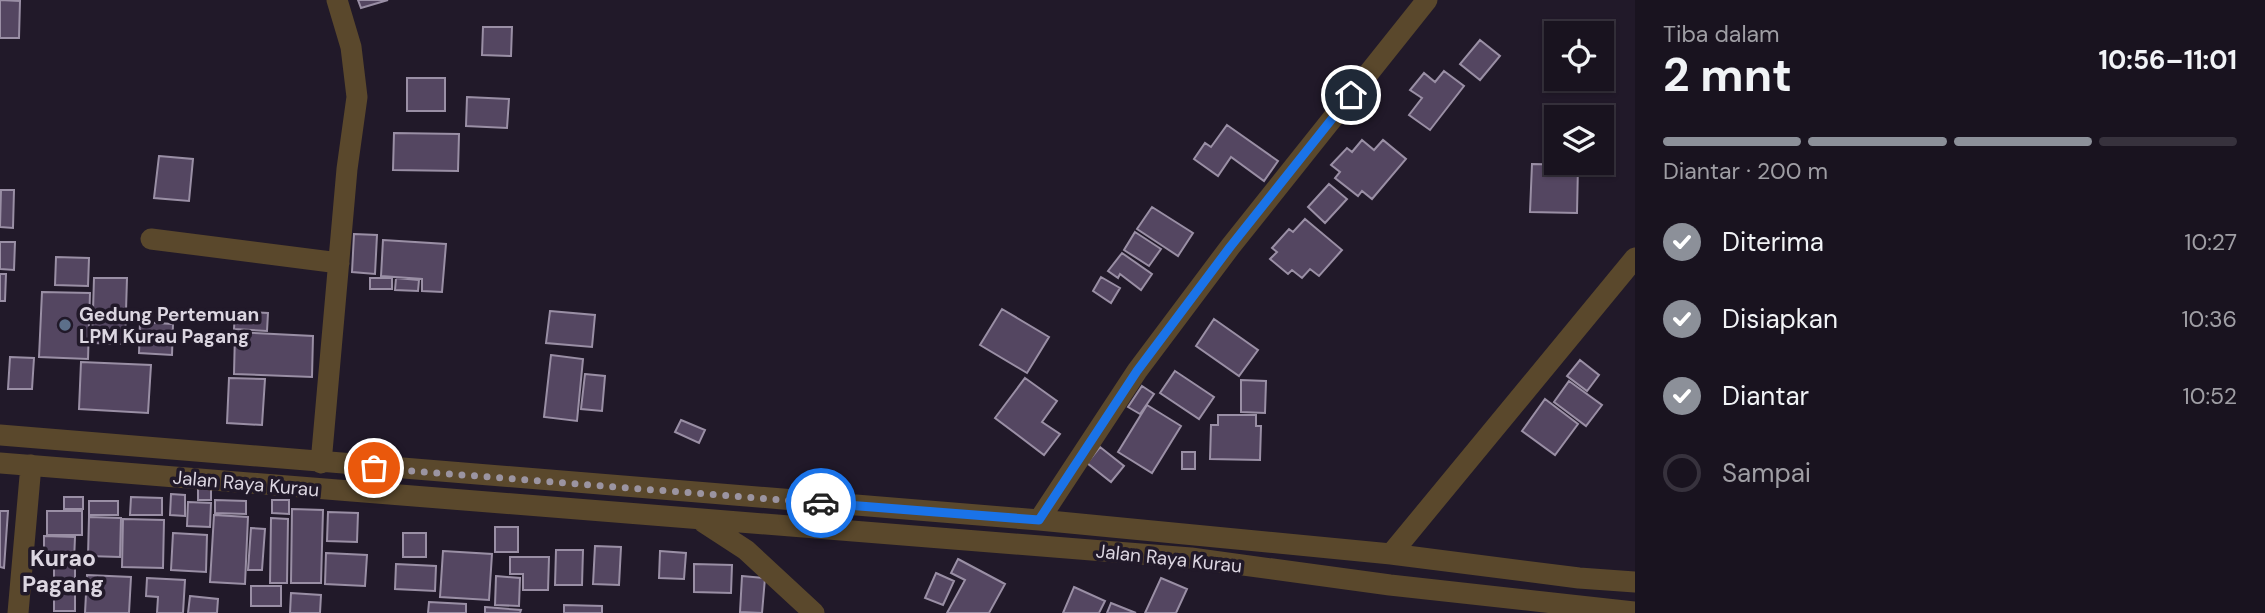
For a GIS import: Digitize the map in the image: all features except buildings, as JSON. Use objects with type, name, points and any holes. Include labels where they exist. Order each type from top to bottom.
[{"type":"street","points":[[321,463],[357,97],[351,47],[337,0]]},
{"type":"street","points":[[1039,520],[1137,371],[1230,247],[1427,0]]},
{"type":"street","points":[[151,239],[339,263]]},
{"type":"street","points":[[1391,554],[1635,258]]},
{"type":"street","name":"Jalan Raya Kurau","points":[[0,435],[1039,520],[1391,554],[1579,578],[1635,582]]},
{"type":"street","name":"Jalan Raya Kurau","points":[[0,463],[1191,558],[1390,585],[1635,612]]},
{"type":"street","points":[[18,613],[31,466]]},
{"type":"street","name":"Jalan Raya Kurau","points":[[701,521],[746,550],[814,613]]},
{"type":"way so far","points":[[374,468],[821,503]]},
{"type":"place","name":"Gedung Pertemuan LPM Kurau Pagang","points":[[65,325]]},
{"type":"district","name":"Kurao Pagang","points":[[63,571]]},
{"type":"route","points":[[821,503],[1039,520],[1137,371],[1230,247],[1351,95]]}]
